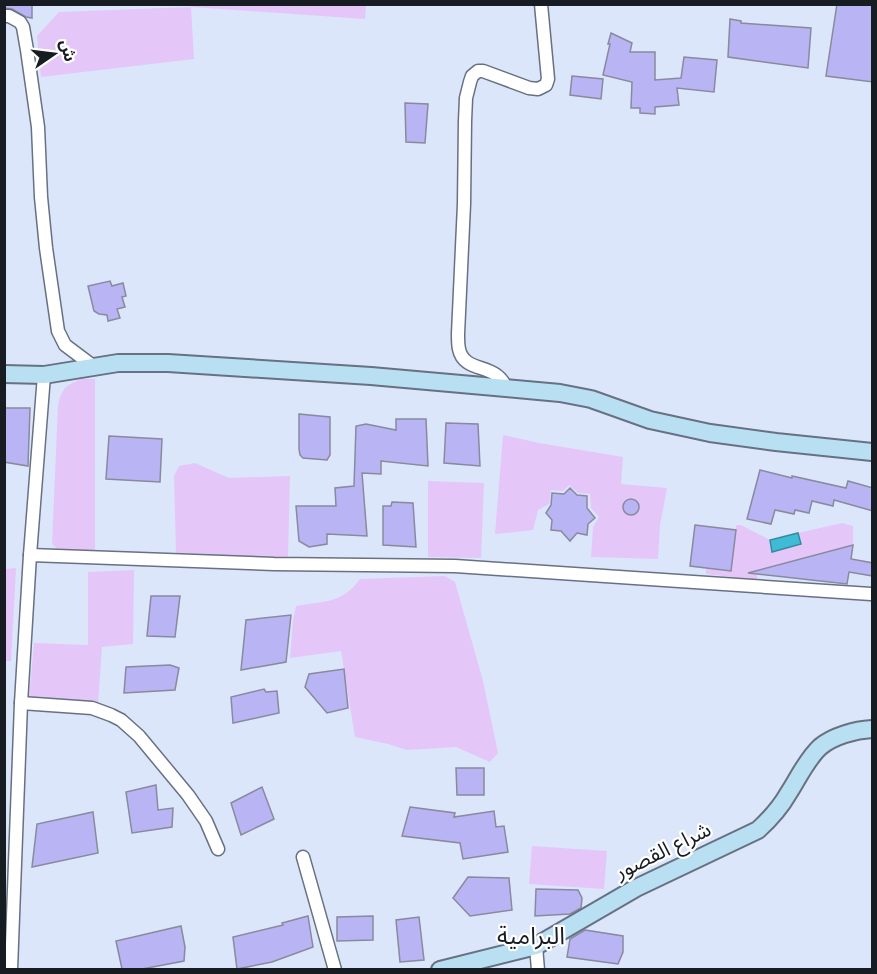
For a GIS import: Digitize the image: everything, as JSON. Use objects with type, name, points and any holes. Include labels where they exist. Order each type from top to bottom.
[{"type":"main road","points":[[4,374],[44,375],[118,363],[168,363],[506,387],[591,399],[650,420],[710,433],[873,452]]},
{"type":"main road","name":"شراع القصور","points":[[440,969],[537,946],[636,888],[758,830],[778,809],[799,775],[821,746],[843,735],[873,729]]},
{"type":"street","points":[[506,387],[495,373],[465,361],[459,349],[466,98],[472,76],[478,71],[490,73],[529,88],[538,89],[546,85],[548,79],[542,4]]},
{"type":"street","points":[[4,16],[20,21],[27,50],[38,128],[46,248],[58,331],[65,345],[93,366]]},
{"type":"street","points":[[10,969],[21,703],[44,375]]},
{"type":"street","points":[[30,555],[285,564],[455,566],[871,594]]},
{"type":"street","points":[[21,703],[92,708],[121,720],[139,736],[188,795],[206,821],[218,849]]},
{"type":"street","points":[[303,856],[336,969]]},
{"type":"street","points":[[537,946],[538,969]]},
{"type":"shaded area","points":[[191,4],[366,5],[365,19],[191,7]]},
{"type":"shaded area","points":[[191,7],[194,59],[41,77],[37,36],[59,12]]},
{"type":"shaded area","points":[[81,379],[95,379],[95,555],[62,553],[52,544],[58,405],[65,388]]},
{"type":"shaded area","points":[[503,435],[623,457],[621,484],[667,488],[660,525],[658,559],[591,557],[593,527],[599,517],[591,508],[590,494],[578,493],[569,485],[563,491],[551,490],[549,504],[538,510],[533,530],[495,534]]},
{"type":"shaded area","points":[[195,463],[229,478],[290,476],[288,559],[176,554],[174,476],[179,466]]},
{"type":"shaded area","points":[[428,481],[484,483],[481,558],[428,557]]},
{"type":"shaded area","points":[[842,523],[853,526],[853,545],[748,573],[757,574],[757,580],[706,574],[706,568],[731,571],[736,525],[741,525],[770,540],[773,552],[801,544],[798,533]]},
{"type":"shaded area","points":[[16,568],[11,661],[5,661],[5,569]]},
{"type":"shaded area","points":[[134,570],[133,644],[102,647],[98,703],[29,699],[34,643],[88,645],[88,572]]},
{"type":"shaded area","points":[[445,576],[455,582],[483,681],[498,753],[490,762],[456,747],[407,750],[355,737],[341,651],[290,658],[296,606],[332,600],[346,593],[360,579]]},
{"type":"shaded area","points":[[532,846],[607,851],[604,889],[529,884]]},
{"type":"water","points":[[798,533],[801,544],[772,552],[770,540]]},
{"type":"building","points":[[4,4],[32,4],[32,18],[4,8]]},
{"type":"building","points":[[837,4],[873,4],[873,82],[826,76]]},
{"type":"building","points":[[730,19],[741,21],[741,23],[811,28],[808,68],[728,57]]},
{"type":"building","points":[[611,33],[632,43],[630,52],[655,52],[655,80],[681,78],[684,57],[717,60],[714,92],[677,88],[679,105],[655,107],[655,114],[640,113],[640,108],[631,108],[632,82],[603,75]]},
{"type":"building","points":[[572,76],[603,79],[601,99],[570,95]]},
{"type":"building","points":[[405,103],[428,104],[425,143],[406,142]]},
{"type":"building","points":[[110,281],[112,286],[123,283],[126,296],[122,297],[125,307],[117,309],[120,318],[108,321],[107,315],[94,311],[88,286]]},
{"type":"building","points":[[4,408],[30,408],[28,466],[4,462]]},
{"type":"building","points":[[299,414],[330,417],[330,455],[327,460],[303,458],[300,455]]},
{"type":"building","points":[[396,419],[426,419],[428,466],[381,461],[381,474],[362,473],[367,536],[327,534],[327,544],[309,547],[299,541],[296,506],[336,506],[335,488],[354,486],[356,426],[366,424],[396,430]]},
{"type":"building","points":[[446,423],[478,424],[480,466],[444,463]]},
{"type":"building","points":[[109,436],[162,439],[160,482],[106,479]]},
{"type":"building","points":[[760,470],[846,488],[848,481],[873,488],[873,511],[834,500],[833,506],[812,501],[809,513],[795,510],[794,514],[775,510],[771,524],[747,519]]},
{"type":"building","points":[[570,488],[577,495],[587,496],[587,508],[595,518],[588,524],[587,535],[577,533],[570,541],[561,531],[551,530],[552,520],[546,513],[551,505],[552,493],[564,494]]},
{"type":"building","points":[[631,499],[639,507],[631,515],[623,507]]},
{"type":"building","points":[[392,502],[413,503],[416,547],[383,545],[383,506],[391,506]]},
{"type":"building","points":[[695,525],[736,530],[731,571],[690,566]]},
{"type":"building","points":[[853,545],[851,559],[873,563],[873,576],[849,572],[847,584],[748,573]]},
{"type":"building","points":[[151,596],[180,596],[175,637],[147,636]]},
{"type":"building","points":[[291,615],[286,662],[241,670],[246,620]]},
{"type":"building","points":[[170,665],[179,668],[175,690],[124,693],[126,667]]},
{"type":"building","points":[[344,669],[348,708],[327,713],[305,687],[309,674]]},
{"type":"building","points":[[264,689],[266,692],[277,691],[279,713],[233,723],[231,697]]},
{"type":"building","points":[[456,768],[484,768],[484,795],[457,795]]},
{"type":"building","points":[[156,785],[158,810],[173,808],[172,827],[132,833],[126,792]]},
{"type":"building","points":[[262,787],[274,819],[241,835],[231,803]]},
{"type":"building","points":[[410,807],[455,813],[454,817],[494,811],[496,827],[504,826],[508,852],[463,859],[460,843],[402,836]]},
{"type":"building","points":[[93,812],[98,853],[32,867],[37,824]]},
{"type":"building","points":[[468,877],[509,878],[512,910],[470,916],[453,898]]},
{"type":"building","points":[[536,889],[578,890],[582,898],[581,908],[570,914],[535,916]]},
{"type":"building","points":[[308,916],[313,947],[272,962],[237,969],[233,937],[283,925],[282,923]]},
{"type":"building","points":[[373,916],[373,940],[337,941],[337,917]]},
{"type":"building","points":[[419,917],[424,960],[400,962],[396,920]]},
{"type":"building","points":[[181,926],[185,947],[184,961],[142,969],[122,969],[116,941]]},
{"type":"building","points":[[585,930],[623,936],[623,952],[618,964],[567,957],[570,939]]},
{"type":"district","name":"البرامية","points":[[531,936]]}]
